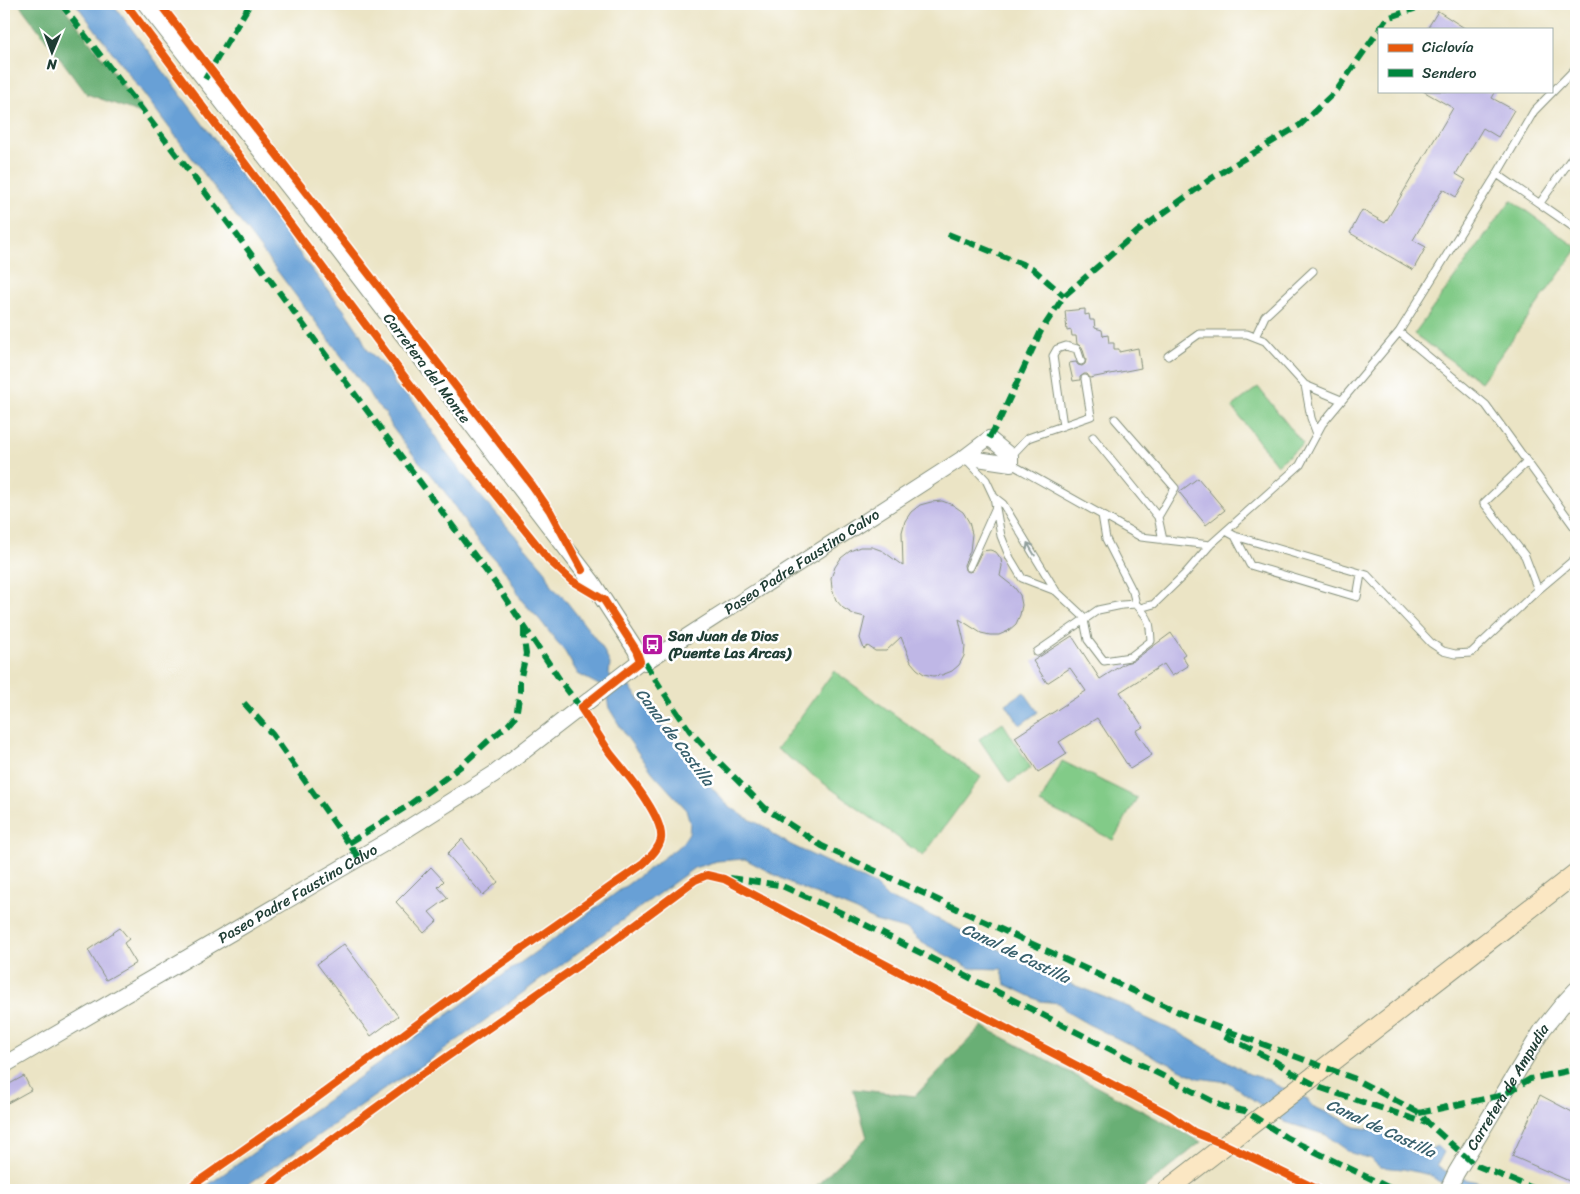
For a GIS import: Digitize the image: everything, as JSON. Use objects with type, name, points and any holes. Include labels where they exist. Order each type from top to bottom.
[{"type":"main road","points":[[1167,1190],[1574,875]]},
{"type":"street","name":"Carretera del Monte","points":[[146,4],[340,252],[592,582],[636,650],[637,663]]},
{"type":"street","name":"Paseo Padre Faustino Calvo","points":[[4,1065],[388,841],[494,774],[637,663],[646,663],[651,660],[964,457],[989,438],[1011,460]]},
{"type":"street","points":[[964,457],[1011,460]]},
{"type":"street","name":"Carretera de Ampudia","points":[[1448,1190],[1456,1173],[1543,1029],[1576,990]]},
{"type":"lane","points":[[1037,652],[1098,610],[1122,605],[1154,604],[1185,574],[1210,545],[1300,465],[1322,424],[1399,332],[1534,111],[1576,68]]},
{"type":"lane","points":[[1540,203],[1576,152]]},
{"type":"lane","points":[[1497,174],[1576,229]]},
{"type":"lane","points":[[1255,337],[1265,316],[1313,270]]},
{"type":"lane","points":[[1399,332],[1486,405],[1576,529]]},
{"type":"lane","points":[[1168,356],[1199,334],[1247,334],[1266,341],[1305,385],[1342,400]]},
{"type":"lane","points":[[1063,426],[1053,356],[1057,349],[1066,346],[1077,348],[1081,360]]},
{"type":"lane","points":[[1085,379],[1091,416],[1028,438],[1011,460],[1141,537],[1210,545]]},
{"type":"lane","points":[[1305,385],[1311,418],[1317,434]]},
{"type":"lane","points":[[1115,419],[1175,488],[1158,518]]},
{"type":"lane","points":[[1093,437],[1158,518],[1163,540]]},
{"type":"lane","points":[[964,457],[986,480],[994,497],[1000,536],[1022,578],[1056,591]]},
{"type":"lane","points":[[1527,462],[1484,503],[1525,556],[1538,590]]},
{"type":"lane","points":[[994,497],[1003,504],[1056,591],[1085,620],[1088,640],[1104,661],[1130,658],[1151,641],[1150,621],[1138,606],[1133,592],[1106,539],[1102,515]]},
{"type":"lane","points":[[969,567],[996,507]]},
{"type":"lane","points":[[1226,531],[1235,536],[1367,575],[1431,643],[1443,651],[1455,654],[1471,653],[1538,590],[1576,558]]},
{"type":"lane","points":[[1235,536],[1250,565],[1357,597],[1361,574]]},
{"type":"green space","points":[[19,4],[61,4],[146,115],[87,94]]},
{"type":"green space","points":[[1511,200],[1576,247],[1576,251],[1481,382],[1414,334]]},
{"type":"green space","points":[[1258,387],[1303,444],[1277,465],[1232,407]]},
{"type":"green space","points":[[834,671],[981,777],[923,856],[777,749]]},
{"type":"green space","points":[[1003,723],[1031,768],[1009,783],[979,739]]},
{"type":"green space","points":[[1062,761],[1137,798],[1113,840],[1040,803]]},
{"type":"green space","points":[[982,1026],[1201,1142],[1142,1190],[812,1190],[867,1137],[853,1089],[915,1096]]},
{"type":"water","points":[[76,4],[113,4],[344,310],[361,335],[366,348],[390,373],[395,385],[415,403],[443,449],[477,492],[545,570],[553,588],[563,597],[602,647],[610,664],[609,674],[620,687],[629,686],[725,803],[745,817],[769,829],[774,835],[791,845],[875,885],[888,898],[915,908],[1049,972],[1059,979],[1131,1008],[1144,1017],[1183,1035],[1249,1074],[1269,1080],[1307,1099],[1312,1106],[1344,1120],[1354,1127],[1377,1130],[1403,1141],[1412,1153],[1424,1152],[1437,1146],[1444,1152],[1437,1165],[1439,1167],[1457,1177],[1481,1183],[1494,1190],[1457,1190],[1430,1175],[1403,1169],[1380,1167],[1369,1158],[1351,1153],[1326,1135],[1285,1122],[1228,1082],[1198,1078],[1088,1024],[1067,1012],[1059,1003],[1040,1001],[1005,984],[1002,969],[970,968],[921,942],[908,930],[875,921],[857,911],[796,886],[745,859],[717,861],[694,868],[429,1061],[389,1086],[240,1190],[201,1190],[551,941],[681,845],[689,833],[690,823],[686,809],[653,773],[626,736],[609,708],[607,698],[599,685],[578,674],[565,652],[540,620],[522,601],[508,575],[475,537],[445,492],[392,427],[386,414],[374,402],[367,390]]},
{"type":"water","points":[[1024,692],[1038,712],[1020,725],[1006,704]]},
{"type":"building","points":[[1438,11],[1464,28],[1428,28]]},
{"type":"building","points":[[1425,92],[1495,92],[1492,98],[1514,110],[1498,137],[1483,128],[1456,174],[1466,180],[1456,197],[1443,189],[1413,240],[1426,247],[1413,270],[1350,233],[1362,210],[1385,223],[1453,108]]},
{"type":"building","points":[[1085,309],[1085,315],[1089,314],[1090,320],[1094,320],[1095,328],[1102,330],[1103,336],[1108,335],[1109,343],[1114,343],[1114,349],[1119,349],[1119,352],[1138,348],[1141,368],[1090,378],[1087,374],[1084,374],[1080,377],[1080,380],[1073,381],[1069,363],[1076,362],[1082,366],[1086,360],[1082,347],[1077,344],[1076,336],[1072,336],[1071,330],[1067,331],[1065,311]]},
{"type":"building","points":[[1198,478],[1225,510],[1206,525],[1179,492]]},
{"type":"building","points":[[942,501],[953,505],[963,512],[969,522],[972,534],[970,551],[964,565],[965,570],[972,571],[982,551],[990,550],[996,552],[1001,559],[1000,576],[1014,587],[1020,595],[1022,605],[1016,624],[1008,631],[999,635],[981,633],[959,619],[965,646],[964,656],[959,665],[952,671],[933,676],[924,674],[911,662],[901,637],[886,651],[875,651],[868,646],[864,649],[860,638],[865,617],[853,614],[843,608],[836,600],[831,578],[841,558],[850,551],[860,547],[872,547],[883,551],[903,566],[902,532],[905,521],[911,512],[920,505]]},
{"type":"building","points":[[1171,633],[1185,654],[1182,656],[1188,666],[1172,676],[1164,664],[1120,692],[1143,727],[1136,731],[1152,755],[1130,769],[1097,718],[1059,742],[1067,754],[1038,772],[1015,737],[1086,691],[1070,668],[1047,683],[1033,661],[1072,636],[1100,679],[1125,663],[1133,661]]},
{"type":"building","points":[[462,839],[498,882],[483,895],[447,854]]},
{"type":"building","points":[[431,867],[444,881],[438,887],[448,898],[429,912],[437,921],[424,933],[396,902]]},
{"type":"building","points":[[120,928],[129,939],[124,943],[136,963],[106,980],[88,950]]},
{"type":"building","points":[[344,944],[398,1016],[371,1036],[317,964]]},
{"type":"building","points":[[24,1076],[31,1090],[4,1105],[4,1087]]},
{"type":"building","points":[[1540,1095],[1576,1114],[1576,1184],[1512,1156]]},
{"type":"marked path","points":[[61,4],[202,188],[498,587],[562,683],[584,712]]},
{"type":"marked path","points":[[205,79],[250,4]]},
{"type":"marked path","points":[[1380,28],[1387,18],[1429,4]]},
{"type":"marked path","points":[[989,438],[999,421],[1041,331],[1064,296],[1137,232],[1212,178],[1300,125],[1337,90],[1378,31]]},
{"type":"marked path","points":[[948,234],[1032,268],[1064,296]]},
{"type":"marked path","points":[[349,843],[435,786],[461,766],[516,716],[520,681],[526,654],[524,625]]},
{"type":"marked path","points":[[645,663],[690,731],[714,757],[765,808],[822,846],[1185,1015],[1353,1078],[1419,1113],[1475,1165],[1538,1190]]},
{"type":"marked path","points":[[244,703],[272,734],[359,858]]},
{"type":"marked path","points":[[730,878],[780,885],[844,914],[1224,1107],[1245,1111],[1287,1138],[1394,1190]]},
{"type":"marked path","points":[[1225,1036],[1321,1088],[1426,1123]]},
{"type":"marked path","points":[[1419,1113],[1503,1095],[1530,1079],[1568,1071],[1576,1063]]},
{"type":"cycle path","points":[[126,4],[403,375],[491,488],[549,560],[572,581],[604,600],[636,650],[640,661],[581,708],[610,753],[650,806],[660,829],[661,839],[651,856],[643,864],[480,978],[307,1105],[186,1190]]},
{"type":"cycle path","points":[[160,4],[532,485],[550,511],[582,570]]},
{"type":"cycle path","points":[[263,1190],[418,1077],[602,949],[695,880],[707,875],[724,879],[1168,1114],[1194,1132],[1226,1145],[1319,1190]]},
{"type":"place","name":"San Juan de Dios (Puente Las Arcas)","points":[[652,645]]},
{"type":"water label","name":"Canal de Castilla","points":[[675,737]]},
{"type":"water label","name":"Canal de Castilla","points":[[1016,953]]},
{"type":"water label","name":"Canal de Castilla","points":[[1381,1128]]}]
